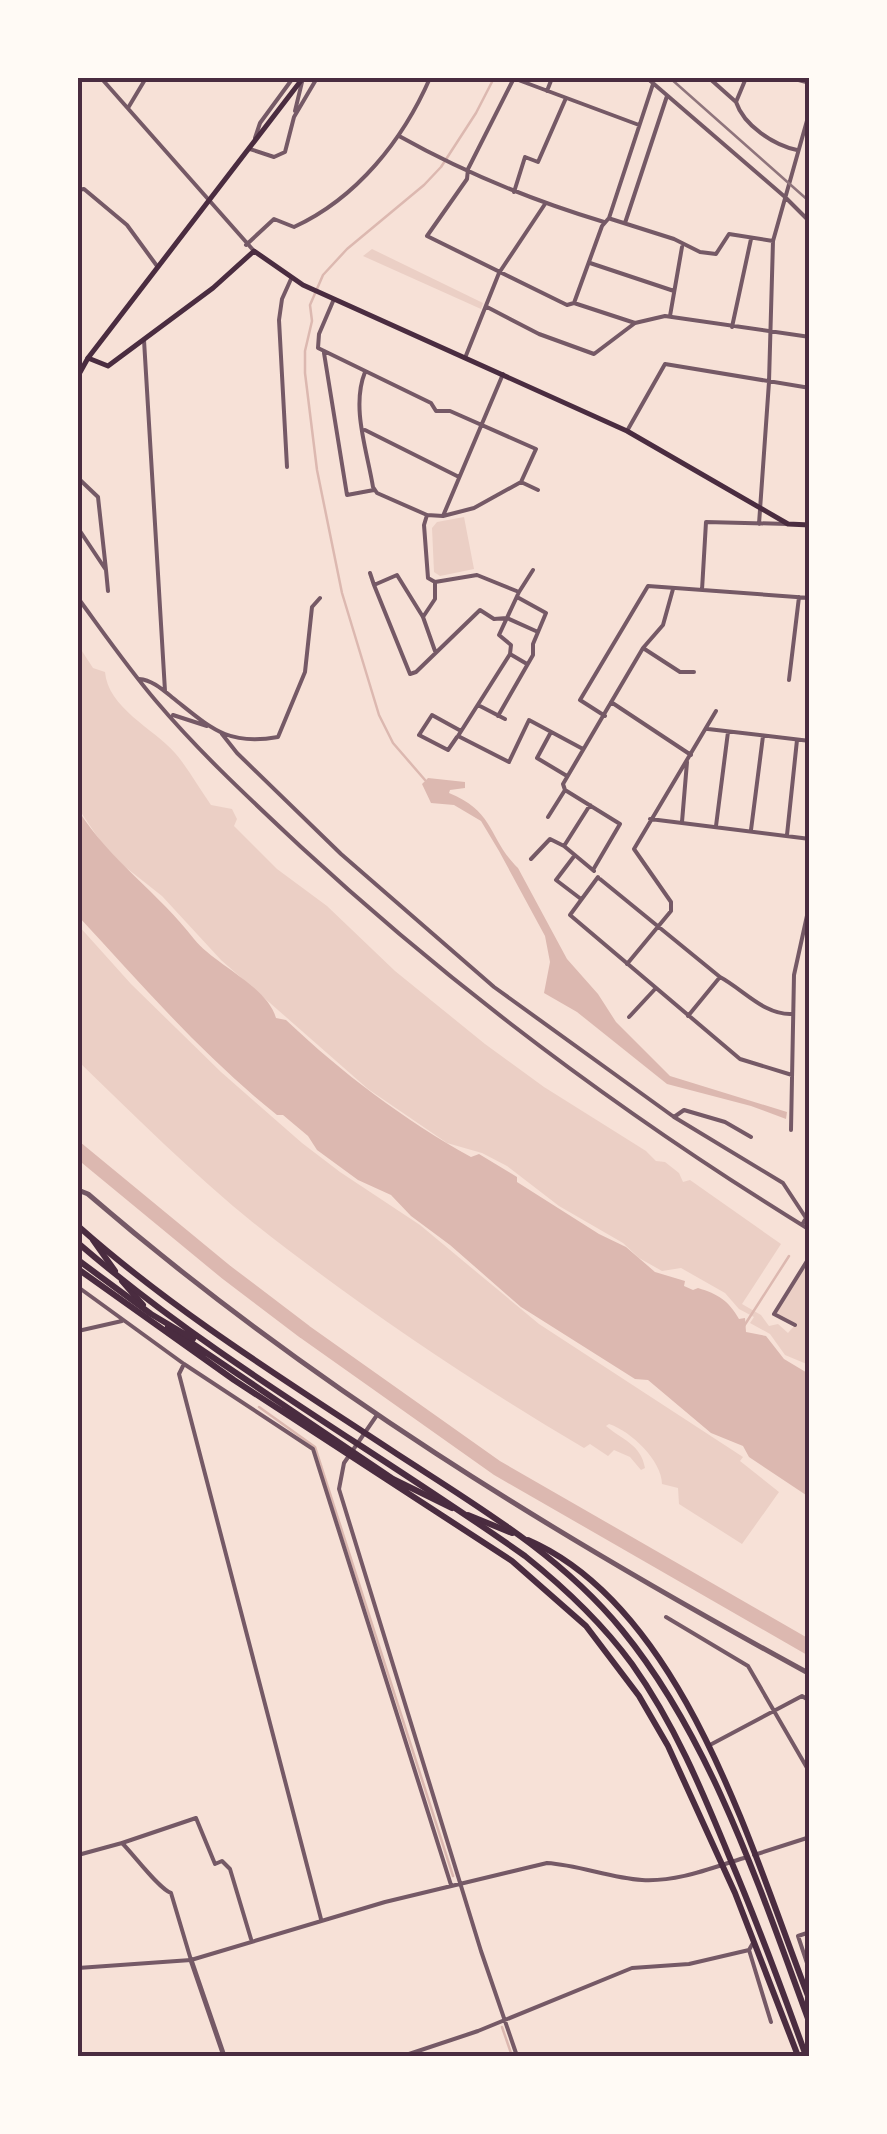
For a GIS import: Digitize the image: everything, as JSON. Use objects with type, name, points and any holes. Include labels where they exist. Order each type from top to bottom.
[{"type":"highway","points":[[78,1223],[126,1286],[166,1325],[350,1454],[416,1492],[549,1549],[594,1582],[647,1640],[682,1694],[708,1746],[810,2001]]},
{"type":"highway","points":[[78,1223],[223,1339],[533,1545],[574,1579],[620,1627],[662,1686],[697,1750],[749,1867],[810,2024]]},
{"type":"highway","points":[[78,1243],[129,1286],[241,1368]]},
{"type":"highway","points":[[78,1260],[151,1314],[241,1368],[525,1556],[565,1589],[609,1635],[652,1693],[686,1755],[748,1900],[806,2056]]},
{"type":"highway","points":[[78,1269],[156,1326],[512,1561],[586,1626],[623,1672],[653,1719],[722,1864],[798,2056]]},
{"type":"main road","points":[[78,376],[208,197],[303,78]]},
{"type":"main road","points":[[88,358],[108,366],[230,274],[254,251],[291,279],[627,430],[788,524],[810,524]]},
{"type":"street","points":[[100,78],[254,251]]},
{"type":"street","points":[[128,108],[146,78]]},
{"type":"street","points":[[254,138],[260,123],[293,78]]},
{"type":"street","points":[[248,147],[274,156],[285,152],[303,78]]},
{"type":"street","points":[[294,117],[318,78]]},
{"type":"street","points":[[246,244],[274,218],[294,227],[362,181],[398,136],[430,78]]},
{"type":"street","points":[[640,126],[514,78],[467,174],[427,236],[567,306],[574,302],[606,220],[640,126],[653,84]]},
{"type":"street","points":[[547,91],[552,78]]},
{"type":"street","points":[[648,78],[810,222]]},
{"type":"street","points":[[709,78],[777,146],[797,150]]},
{"type":"street","points":[[736,102],[746,78]]},
{"type":"street","points":[[790,78],[810,83]]},
{"type":"street","points":[[625,223],[668,96]]},
{"type":"street","points":[[514,192],[525,157],[538,162],[566,98]]},
{"type":"street","points":[[759,524],[773,241],[810,110]]},
{"type":"street","points":[[398,136],[467,174],[545,204],[625,223],[674,238],[682,245],[716,254],[729,234],[773,241]]},
{"type":"street","points":[[78,190],[84,189],[128,224],[158,266]]},
{"type":"street","points":[[464,358],[499,273],[545,204]]},
{"type":"street","points":[[732,327],[751,238]]},
{"type":"street","points":[[670,316],[682,245]]},
{"type":"street","points":[[590,263],[674,291]]},
{"type":"street","points":[[287,467],[279,320],[282,298],[291,279]]},
{"type":"street","points":[[324,353],[347,494],[374,490],[427,514],[442,516],[474,508],[521,482],[536,449],[450,410],[436,411],[430,404],[318,348],[318,334],[332,298]]},
{"type":"street","points":[[574,302],[635,323]]},
{"type":"street","points":[[487,307],[539,334],[594,354],[635,323],[670,316],[810,337]]},
{"type":"street","points":[[144,340],[165,691]]},
{"type":"street","points":[[627,430],[664,364],[810,388]]},
{"type":"street","points":[[365,372],[359,388],[374,490]]},
{"type":"street","points":[[442,516],[503,374]]},
{"type":"street","points":[[363,428],[459,477]]},
{"type":"street","points":[[78,478],[98,497],[108,590]]},
{"type":"street","points":[[521,482],[538,490]]},
{"type":"street","points":[[427,514],[424,525],[428,578],[434,582],[477,575],[518,594],[546,613],[528,664],[498,716]]},
{"type":"street","points":[[702,590],[706,522],[788,524]]},
{"type":"street","points":[[78,528],[106,570]]},
{"type":"street","points":[[534,570],[499,635],[511,645],[510,654],[459,734],[448,750],[419,734],[432,715],[459,734],[509,762],[530,720],[584,750]]},
{"type":"street","points":[[370,573],[410,674],[480,610],[494,619],[507,618],[538,632]]},
{"type":"street","points":[[374,585],[398,576],[423,617],[435,652]]},
{"type":"street","points":[[423,617],[435,598],[434,582]]},
{"type":"street","points":[[605,716],[580,700],[648,586],[810,598]]},
{"type":"street","points":[[593,870],[620,824],[566,790],[564,784],[643,648],[664,625],[673,589]]},
{"type":"street","points":[[789,680],[798,597]]},
{"type":"street","points":[[78,598],[169,714],[326,872],[461,988],[586,1082],[810,1230]]},
{"type":"street","points":[[222,734],[251,742],[278,737],[305,672],[312,606],[320,598]]},
{"type":"street","points":[[643,648],[680,672],[694,672]]},
{"type":"street","points":[[510,654],[528,664]]},
{"type":"street","points":[[139,679],[145,678],[165,691],[222,734],[237,754],[342,854],[494,987],[674,1116],[783,1183],[806,1218],[802,1225]]},
{"type":"street","points":[[612,702],[692,755]]},
{"type":"street","points":[[478,704],[505,720]]},
{"type":"street","points":[[628,964],[670,911],[671,902],[634,849],[716,711]]},
{"type":"street","points":[[169,714],[215,728]]},
{"type":"street","points":[[708,729],[810,741]]},
{"type":"street","points":[[551,732],[537,758],[568,776]]},
{"type":"street","points":[[716,827],[728,732]]},
{"type":"street","points":[[751,832],[763,736]]},
{"type":"street","points":[[786,836],[797,740]]},
{"type":"street","points":[[682,823],[687,762]]},
{"type":"street","points":[[548,817],[566,790]]},
{"type":"street","points":[[564,846],[590,806]]},
{"type":"street","points":[[650,818],[810,839]]},
{"type":"street","points":[[531,859],[550,839],[564,846],[657,929],[720,977],[769,1011],[793,1014]]},
{"type":"street","points":[[575,855],[556,880],[582,899]]},
{"type":"street","points":[[598,877],[570,915],[740,1059],[792,1076]]},
{"type":"street","points":[[792,1130],[794,975],[810,902]]},
{"type":"street","points":[[688,1016],[720,977]]},
{"type":"street","points":[[629,1016],[656,988]]},
{"type":"street","points":[[674,1116],[684,1110],[725,1122],[752,1137]]},
{"type":"street","points":[[78,1190],[88,1194],[258,1333],[456,1469],[608,1561],[810,1674]]},
{"type":"street","points":[[794,1325],[774,1314],[807,1261],[810,1262]]},
{"type":"street","points":[[78,1287],[184,1364],[314,1449],[451,1886]]},
{"type":"street","points":[[78,1332],[122,1321]]},
{"type":"street","points":[[148,1338],[156,1326]]},
{"type":"street","points":[[184,1364],[179,1374],[321,1919]]},
{"type":"street","points":[[377,1416],[340,1472],[340,1496],[517,2056]]},
{"type":"street","points":[[330,1498],[340,1496]]},
{"type":"street","points":[[666,1618],[748,1666],[810,1774]]},
{"type":"street","points":[[708,1746],[802,1696],[810,1700]]},
{"type":"street","points":[[78,1855],[196,1818],[215,1864],[222,1862],[230,1869],[251,1941]]},
{"type":"street","points":[[78,1968],[191,1960],[321,1919],[547,1863],[655,1880],[676,1878],[810,1837]]},
{"type":"street","points":[[122,1844],[161,1890],[171,1893],[224,2056]]},
{"type":"street","points":[[810,1932],[798,1936],[810,1972]]},
{"type":"street","points":[[754,1940],[749,1950],[770,2022]]},
{"type":"street","points":[[403,2056],[632,1968],[689,1964],[749,1950]]},
{"type":"shaded area","points":[[372,249],[483,303],[481,309],[363,256]]},
{"type":"shaded area","points":[[464,517],[474,569],[440,576],[434,572],[432,528],[437,522]]},
{"type":"shaded area","points":[[78,645],[93,668],[105,672],[108,685],[123,707],[175,753],[211,805],[232,809],[237,819],[234,826],[277,869],[327,906],[395,971],[544,1087],[656,1161],[665,1162],[679,1173],[683,1182],[690,1180],[781,1244],[742,1304],[761,1315],[769,1326],[778,1324],[788,1333],[794,1326],[774,1314],[807,1261],[809,1365],[785,1355],[770,1334],[750,1323],[754,1317],[739,1309],[725,1293],[681,1268],[662,1271],[639,1258],[623,1243],[559,1206],[507,1166],[482,1153],[447,1143],[368,1089],[221,960],[162,896],[124,866],[103,845],[78,808]]},
{"type":"shaded area","points":[[428,778],[465,782],[465,788],[449,793],[484,817],[518,868],[567,959],[616,1022],[670,1076],[787,1112],[786,1119],[667,1084],[577,1012],[544,993],[550,962],[545,936],[481,821],[454,805],[431,803],[422,784]]},
{"type":"shaded area","points":[[78,810],[105,845],[203,949],[252,986],[271,1006],[276,1018],[286,1020],[351,1077],[446,1143],[471,1157],[479,1154],[517,1177],[517,1182],[626,1247],[655,1272],[722,1299],[739,1319],[745,1318],[746,1332],[766,1336],[784,1359],[809,1374],[809,1497],[749,1457],[743,1446],[711,1433],[648,1380],[635,1379],[521,1307],[391,1195],[358,1180],[317,1150],[308,1136],[224,1069],[78,916]]},
{"type":"shaded area","points":[[78,925],[131,984],[221,1072],[302,1143],[420,1225],[539,1324],[743,1457],[740,1461],[779,1492],[742,1544],[679,1504],[678,1488],[662,1484],[651,1457],[627,1433],[606,1426],[639,1453],[645,1468],[641,1470],[630,1457],[614,1450],[608,1456],[590,1444],[584,1448],[433,1353],[287,1249],[180,1158],[78,1061]]},
{"type":"waterway","points":[[425,780],[393,743],[379,715],[342,593],[317,470],[305,351],[312,321],[310,305],[323,275],[441,167],[494,78]]},
{"type":"waterway","points":[[78,1150],[305,1332],[497,1468],[810,1648]]},
{"type":"waterway","points":[[744,1326],[789,1256]]},
{"type":"waterway","points":[[259,1407],[315,1447],[453,1876]]},
{"type":"waterway","points":[[502,2027],[512,2056]]},
{"type":"railway","points":[[670,78],[810,202]]}]
